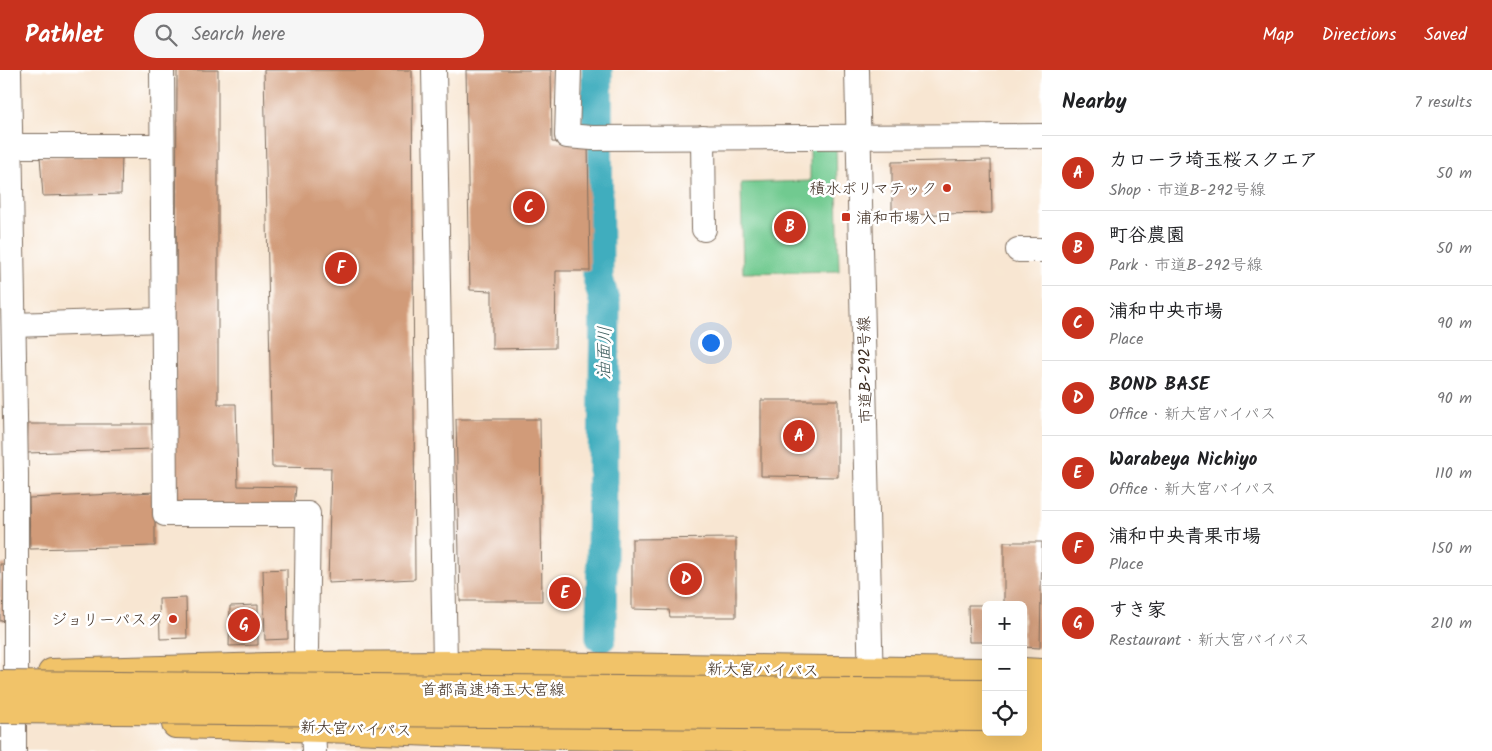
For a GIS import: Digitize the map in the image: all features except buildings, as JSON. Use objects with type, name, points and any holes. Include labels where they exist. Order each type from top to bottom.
[{"type":"highway","name":"新大宮バイパス","points":[[5,678],[306,666],[445,665],[982,672]]},
{"type":"highway","points":[[445,665],[445,732]]},
{"type":"highway","points":[[633,667],[744,699],[871,703],[939,702],[982,717]]},
{"type":"highway","points":[[1027,672],[1042,672]]},
{"type":"highway","name":"首都高速埼玉大宮線","points":[[5,678],[982,693]]},
{"type":"highway","points":[[1027,694],[1042,694]]},
{"type":"highway","name":"新大宮バイパス","points":[[5,717],[313,739],[445,732],[871,745],[1042,737]]},
{"type":"highway","name":"首都高速埼玉大宮線","points":[[5,717],[982,718]]},
{"type":"highway","points":[[1027,718],[1042,718]]},
{"type":"highway","points":[[1027,733],[1042,737]]},
{"type":"street","points":[[5,678],[7,408],[14,325],[5,146],[9,70]]},
{"type":"street","points":[[162,70],[162,320],[165,514],[308,514],[306,648]]},
{"type":"street","points":[[434,70],[445,665]]},
{"type":"street","points":[[569,70],[567,136],[599,138],[1042,136]]},
{"type":"street","name":"市道B-292号線","points":[[857,70],[872,670],[871,745]]},
{"type":"street","points":[[702,137],[704,229]]},
{"type":"street","points":[[5,146],[162,146]]},
{"type":"street","points":[[1018,250],[1042,250]]},
{"type":"street","points":[[14,325],[162,320]]},
{"type":"street","points":[[5,717],[14,751]]},
{"type":"green space","points":[[810,144],[836,144],[839,271],[743,273],[741,183],[810,181]]},
{"type":"waterway","name":"油面川","points":[[597,70],[598,278],[605,304],[601,637]]},
{"type":"place","name":"積水ポリマテック","points":[[947,188]]},
{"type":"place","name":"浦和中央市場","points":[[529,207]]},
{"type":"place","name":"浦和市場入口","points":[[846,217]]},
{"type":"place","name":"町谷農園","points":[[790,227]]},
{"type":"place","name":"浦和中央青果市場","points":[[341,268]]},
{"type":"place","name":"カローラ埼玉桜スクエア","points":[[799,436]]},
{"type":"place","name":"BOND BASE","points":[[686,579]]},
{"type":"place","name":"Warabeya Nichiyo","points":[[565,593]]},
{"type":"place","name":"ジョリーパスタ","points":[[173,619]]},
{"type":"place","name":"すき家","points":[[244,625]]}]
